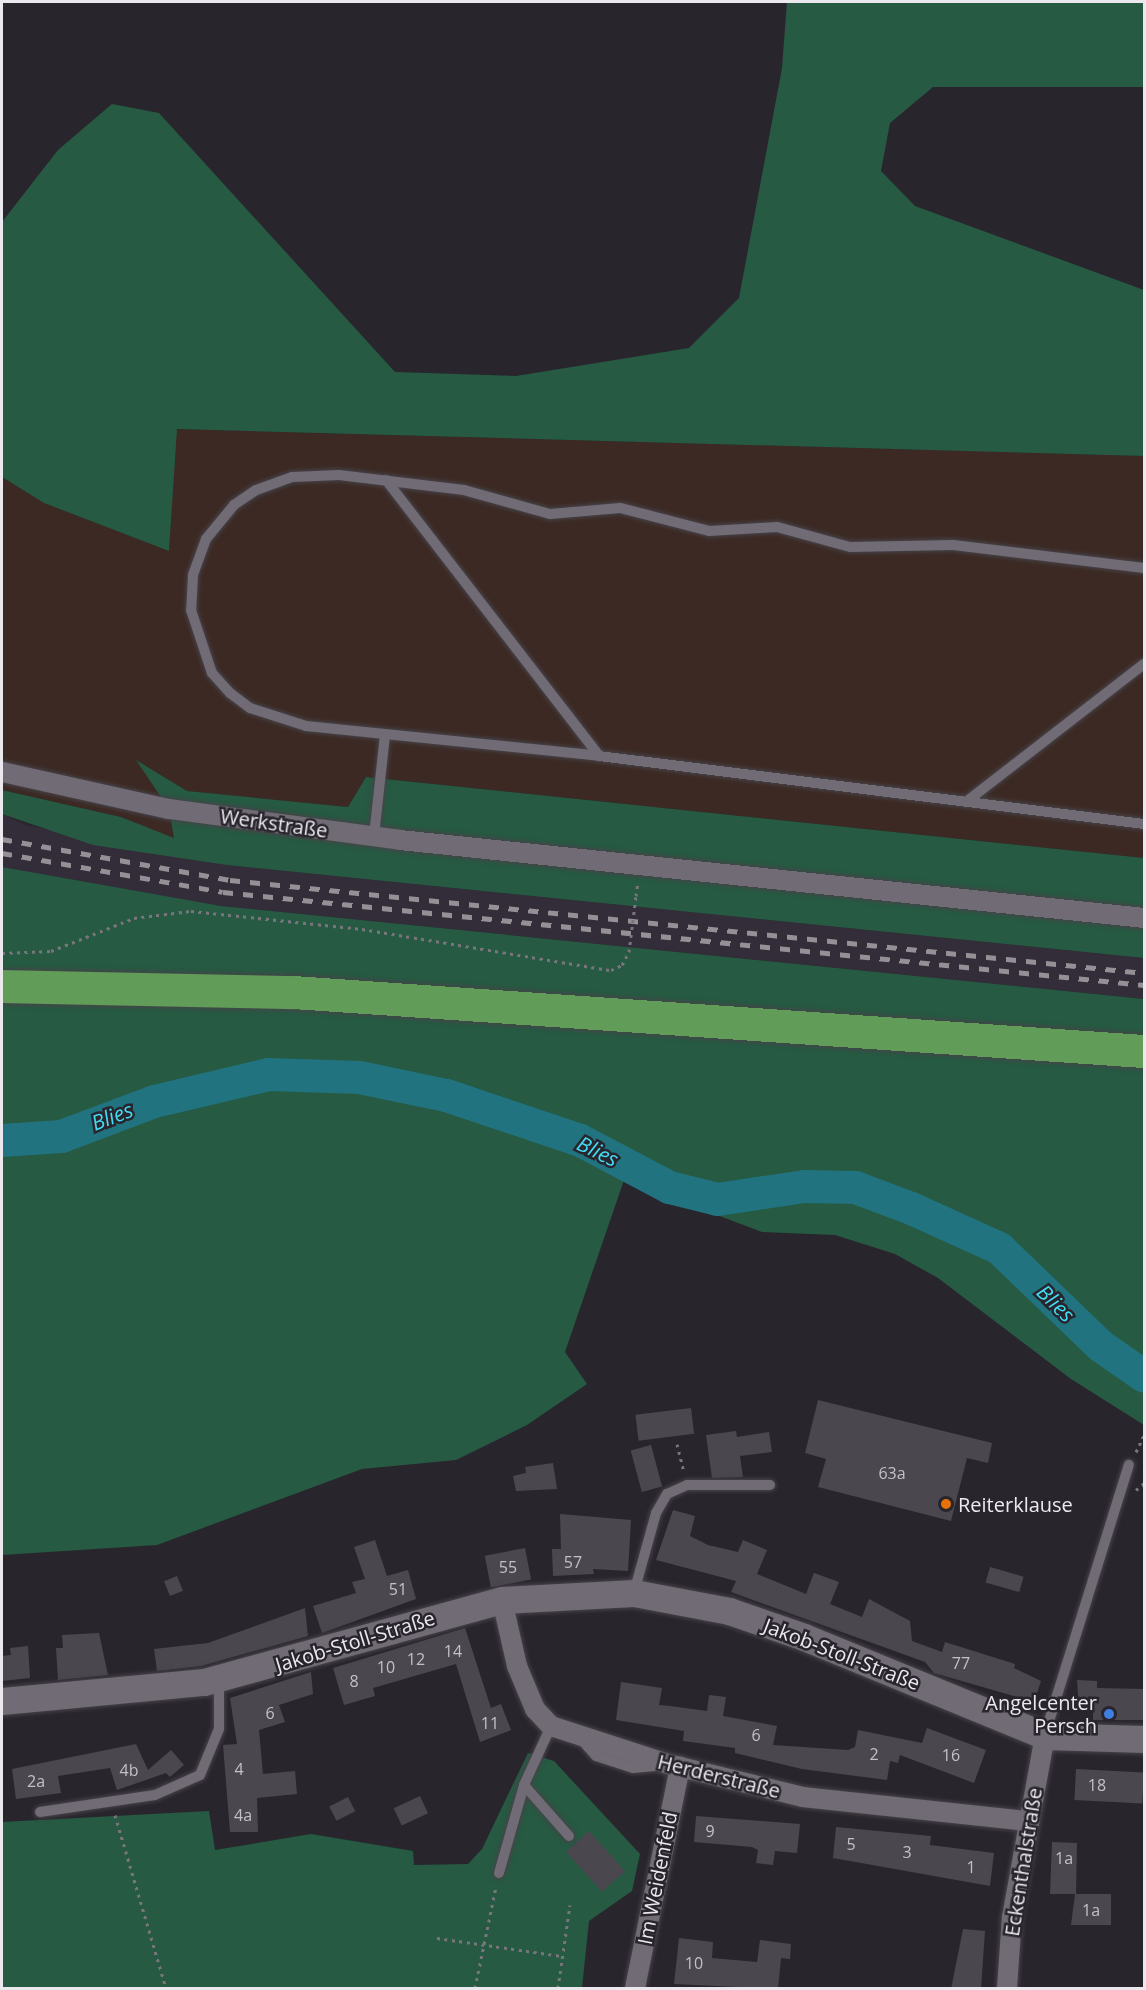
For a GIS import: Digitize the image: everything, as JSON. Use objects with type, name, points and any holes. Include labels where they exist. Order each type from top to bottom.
[{"type":"highway","points":[[2,986],[293,992],[1144,1051]]},
{"type":"main road","name":"Jakob-Stoll-Straße","points":[[2,1701],[219,1680],[502,1600],[634,1593],[700,1604],[793,1633],[1045,1736],[1144,1739]]},
{"type":"street","name":"Werkstraße","points":[[2,772],[169,809],[374,836],[550,852],[862,891],[1144,918]]},
{"type":"street","name":"Herderstraße","points":[[502,1600],[517,1666],[535,1709],[551,1726],[579,1737],[674,1766],[803,1797],[1028,1821]]},
{"type":"street","name":"Eckenthalstraße","points":[[1007,1989],[1028,1821],[1045,1736]]},
{"type":"street","name":"Im Weidenfeld","points":[[635,1989],[674,1766]]},
{"type":"lane","points":[[1144,568],[953,546],[850,547],[777,527],[709,531],[620,508],[550,514],[464,490],[386,480],[292,477],[256,489],[206,539],[193,575],[191,610],[212,673],[250,708],[306,726],[599,756],[1144,824]]},
{"type":"lane","points":[[386,480],[599,756]]},
{"type":"lane","points":[[966,802],[1144,663]]},
{"type":"lane","points":[[374,836],[385,735]]},
{"type":"lane","points":[[1045,1736],[1129,1465]]},
{"type":"lane","points":[[634,1593],[656,1513],[667,1494],[687,1485],[770,1485]]},
{"type":"lane","points":[[40,1812],[155,1795],[200,1775],[219,1729],[219,1680]]},
{"type":"lane","points":[[499,1873],[524,1785],[551,1726]]},
{"type":"lane","points":[[524,1785],[569,1836]]},
{"type":"path","points":[[2,953],[51,951],[134,918],[191,911],[362,929],[611,970],[622,965],[629,952],[636,896]]},
{"type":"path","points":[[1129,1465],[1144,1435]]},
{"type":"path","points":[[677,1444],[687,1485]]},
{"type":"path","points":[[111,1802],[166,1989]]},
{"type":"path","points":[[475,1989],[499,1873]]},
{"type":"path","points":[[558,1989],[570,1905]]},
{"type":"path","points":[[437,1938],[562,1956]]},
{"type":"shaded area","points":[[176,429],[1144,456],[1144,858],[366,777],[348,807],[187,791],[137,761],[169,809],[175,839],[121,817],[2,790],[2,477],[44,503],[169,551]]},
{"type":"shaded area","points":[[2,814],[26,825],[227,865],[1144,958],[1144,999],[221,906],[87,885],[2,867]]},
{"type":"green space","points":[[787,2],[1144,2],[1144,87],[933,87],[890,123],[881,171],[915,206],[1144,290],[1144,456],[177,429],[169,551],[44,503],[2,477],[2,222],[58,150],[112,104],[159,113],[395,372],[516,376],[689,348],[739,298],[782,68]]},
{"type":"green space","points":[[136,760],[187,791],[348,807],[366,777],[1144,858],[1144,958],[227,865],[93,845],[2,814],[2,790],[121,817],[174,838],[169,809]]},
{"type":"green space","points":[[2,867],[221,906],[1144,999],[1144,1425],[1071,1379],[938,1278],[895,1254],[835,1235],[762,1232],[624,1180],[565,1352],[587,1384],[527,1425],[456,1460],[362,1469],[157,1545],[2,1555]]},
{"type":"green space","points":[[528,1753],[554,1761],[640,1854],[632,1891],[589,1921],[582,1988],[2,1988],[2,1822],[209,1811],[215,1850],[311,1834],[413,1851],[414,1865],[468,1864],[482,1849]]},
{"type":"building","points":[[818,1400],[992,1443],[988,1463],[967,1458],[951,1521],[818,1487],[826,1459],[805,1453]]},
{"type":"building","points":[[691,1408],[694,1434],[639,1441],[635,1415]]},
{"type":"building","points":[[736,1431],[737,1437],[769,1432],[772,1452],[740,1456],[743,1477],[712,1478],[706,1435]]},
{"type":"building","points":[[651,1445],[662,1487],[642,1492],[631,1450]]},
{"type":"building","points":[[553,1463],[557,1489],[516,1491],[513,1476],[526,1473],[525,1467]]},
{"type":"building","points":[[673,1510],[695,1516],[690,1536],[708,1545],[738,1552],[743,1540],[767,1550],[757,1574],[806,1594],[814,1573],[839,1582],[830,1604],[862,1617],[869,1599],[910,1621],[912,1641],[942,1652],[945,1642],[1015,1664],[1014,1668],[1041,1681],[1034,1702],[934,1673],[925,1662],[731,1592],[736,1581],[656,1560]]},
{"type":"building","points":[[560,1514],[631,1520],[628,1571],[593,1569],[594,1574],[553,1576],[552,1549],[561,1549]]},
{"type":"building","points":[[375,1540],[387,1576],[408,1570],[416,1599],[322,1633],[313,1606],[356,1593],[352,1582],[365,1579],[354,1547]]},
{"type":"building","points":[[525,1548],[531,1579],[491,1587],[485,1556]]},
{"type":"building","points":[[990,1567],[1024,1577],[1019,1592],[986,1582]]},
{"type":"building","points":[[177,1576],[183,1591],[170,1596],[164,1581]]},
{"type":"building","points":[[305,1608],[308,1636],[201,1666],[157,1671],[154,1649],[208,1643]]},
{"type":"building","points":[[465,1628],[491,1708],[501,1704],[511,1730],[480,1742],[456,1664],[373,1688],[375,1696],[344,1705],[333,1668]]},
{"type":"building","points":[[99,1633],[108,1675],[58,1680],[56,1648],[63,1648],[62,1635]]},
{"type":"building","points":[[28,1646],[30,1678],[2,1681],[2,1656],[11,1655],[10,1648]]},
{"type":"building","points":[[311,1672],[313,1694],[279,1705],[285,1722],[259,1730],[263,1774],[295,1771],[297,1794],[257,1798],[258,1832],[230,1832],[223,1745],[237,1744],[230,1698]]},
{"type":"building","points":[[1077,1680],[1097,1681],[1097,1688],[1144,1689],[1144,1720],[1093,1720],[1093,1710],[1079,1710]]},
{"type":"building","points":[[621,1682],[662,1688],[659,1705],[707,1711],[709,1695],[726,1697],[723,1716],[777,1726],[773,1745],[848,1750],[855,1747],[858,1730],[922,1743],[927,1728],[986,1750],[974,1783],[900,1755],[898,1763],[890,1761],[887,1780],[802,1769],[735,1753],[735,1748],[683,1741],[684,1731],[616,1720]]},
{"type":"building","points":[[136,1744],[148,1770],[171,1750],[184,1765],[170,1777],[166,1773],[117,1790],[110,1768],[58,1776],[61,1793],[16,1799],[12,1769]]},
{"type":"building","points":[[1076,1769],[1144,1773],[1142,1804],[1074,1800]]},
{"type":"building","points":[[420,1796],[428,1813],[402,1825],[394,1808]]},
{"type":"building","points":[[348,1797],[355,1811],[337,1821],[329,1807]]},
{"type":"building","points":[[696,1816],[800,1824],[797,1853],[775,1851],[773,1865],[756,1863],[758,1850],[752,1847],[694,1842]]},
{"type":"building","points":[[836,1827],[931,1836],[930,1845],[994,1853],[990,1886],[833,1858]]},
{"type":"building","points":[[589,1831],[625,1871],[602,1892],[566,1852]]},
{"type":"building","points":[[1052,1842],[1077,1843],[1076,1894],[1111,1894],[1111,1925],[1071,1925],[1075,1894],[1050,1894]]},
{"type":"building","points":[[963,1929],[985,1931],[981,1989],[951,1989]]},
{"type":"building","points":[[679,1938],[713,1942],[712,1958],[757,1962],[760,1940],[791,1944],[790,1959],[781,1958],[778,1989],[674,1984]]},
{"type":"waterway","name":"Blies","points":[[2,1140],[61,1136],[154,1101],[268,1074],[359,1077],[446,1095],[580,1140],[669,1187],[717,1199],[804,1186],[855,1187],[911,1208],[999,1248],[1101,1346],[1144,1376]]},
{"type":"railway","points":[[2,839],[230,880],[1144,973]]},
{"type":"railway","points":[[2,853],[223,892],[1144,985]]},
{"type":"place","name":"Reiterklause","points":[[946,1504]]},
{"type":"place","name":"Angelcenter Persch","points":[[1109,1714]]}]
